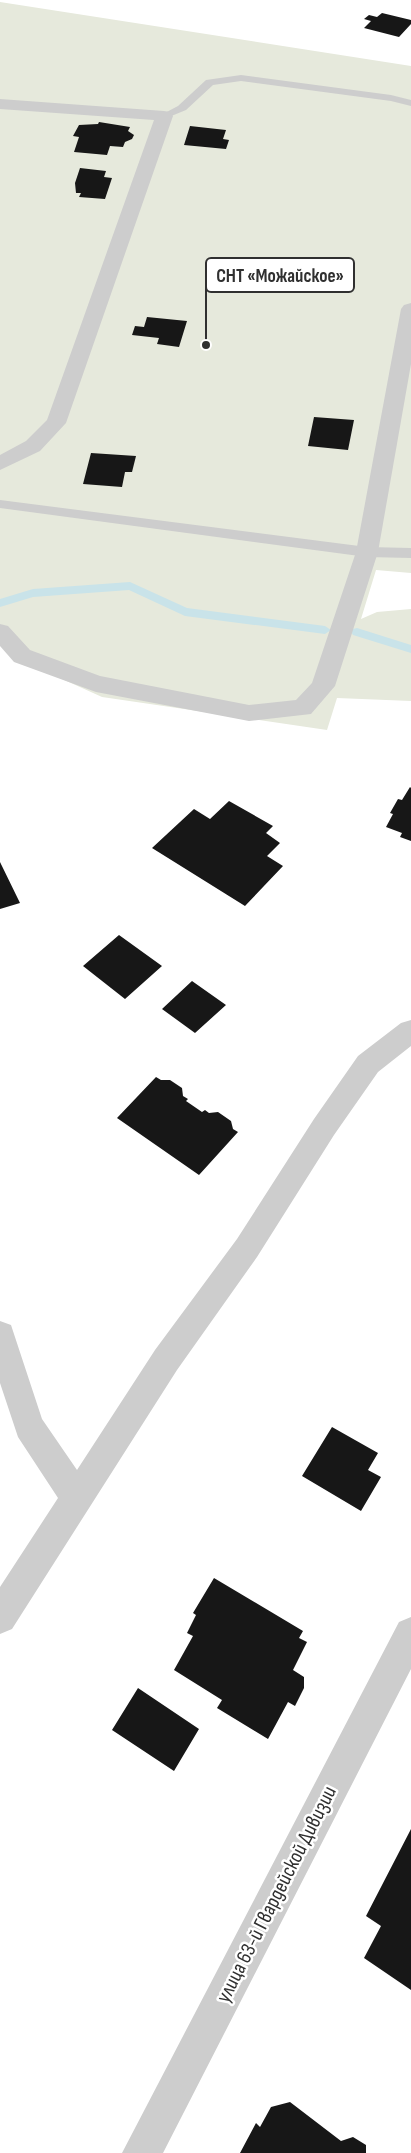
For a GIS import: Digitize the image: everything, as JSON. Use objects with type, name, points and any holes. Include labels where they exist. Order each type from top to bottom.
[{"type":"street","points":[[0,104],[164,116],[56,423],[33,446],[0,463]]},
{"type":"street","points":[[0,632],[22,656],[96,684],[249,713],[303,708],[323,686],[367,552],[411,308]]},
{"type":"street","points":[[0,1617],[166,1360],[247,1248],[324,1127],[368,1064],[411,1031]]},
{"type":"street","points":[[0,1335],[29,1426],[77,1498]]},
{"type":"street","name":"улица 63-й Гвардейской Дивизии","points":[[142,2153],[411,1634]]},
{"type":"lane","points":[[164,116],[182,108],[210,82],[240,78],[390,98],[411,104]]},
{"type":"lane","points":[[0,504],[367,552],[411,553]]},
{"type":"shaded area","points":[[0,2],[411,66],[411,573],[376,570],[361,619],[377,612],[411,609],[411,701],[337,698],[327,730],[102,697],[9,655],[0,643]]},
{"type":"building","points":[[382,13],[411,20],[411,24],[399,37],[364,28],[371,21],[364,19],[369,15],[377,17]]},
{"type":"building","points":[[99,122],[130,127],[128,131],[134,135],[132,139],[125,142],[123,147],[110,146],[107,155],[74,152],[79,137],[73,136],[79,125],[98,124]]},
{"type":"building","points":[[190,126],[226,130],[223,139],[229,140],[226,149],[184,145]]},
{"type":"building","points":[[80,168],[106,171],[104,177],[112,178],[105,199],[79,197],[81,193],[76,193],[75,183]]},
{"type":"building","points":[[147,317],[187,321],[179,347],[157,344],[159,338],[132,335],[135,326],[144,327]]},
{"type":"building","points":[[314,417],[354,420],[348,450],[308,446]]},
{"type":"building","points":[[91,453],[136,456],[132,472],[125,472],[122,487],[83,484]]},
{"type":"building","points":[[410,787],[411,841],[400,837],[402,833],[386,827],[393,814],[390,813],[398,799],[402,800]]},
{"type":"building","points":[[229,801],[273,826],[266,833],[280,843],[267,856],[283,866],[245,906],[152,848],[194,809],[210,819]]},
{"type":"building","points":[[0,862],[20,903],[0,909]]},
{"type":"building","points":[[119,935],[162,966],[125,999],[83,966]]},
{"type":"building","points":[[192,981],[226,1005],[195,1033],[162,1009]]},
{"type":"building","points":[[156,1077],[161,1080],[170,1080],[182,1088],[183,1096],[188,1099],[186,1101],[202,1112],[205,1110],[209,1113],[218,1112],[231,1121],[233,1129],[238,1132],[199,1175],[117,1118]]},
{"type":"building","points":[[332,1427],[378,1453],[368,1470],[381,1477],[361,1511],[302,1476]]},
{"type":"building","points":[[214,1578],[303,1631],[299,1638],[307,1642],[293,1670],[304,1677],[304,1688],[295,1706],[288,1702],[268,1739],[217,1708],[222,1700],[174,1670],[193,1636],[187,1633],[196,1615],[193,1613]]},
{"type":"building","points":[[138,1688],[199,1729],[174,1771],[112,1730]]},
{"type":"building","points":[[411,1829],[411,1990],[364,1958],[381,1926],[366,1916]]},
{"type":"building","points":[[290,2102],[341,2141],[353,2137],[366,2145],[366,2153],[240,2153],[256,2123],[260,2127],[271,2107]]},
{"type":"waterway","points":[[0,603],[33,593],[130,586],[185,612],[325,630]]},
{"type":"waterway","points":[[357,632],[411,649]]},
{"type":"place","name":"СНТ «Можайское»","points":[[206,345]]}]
